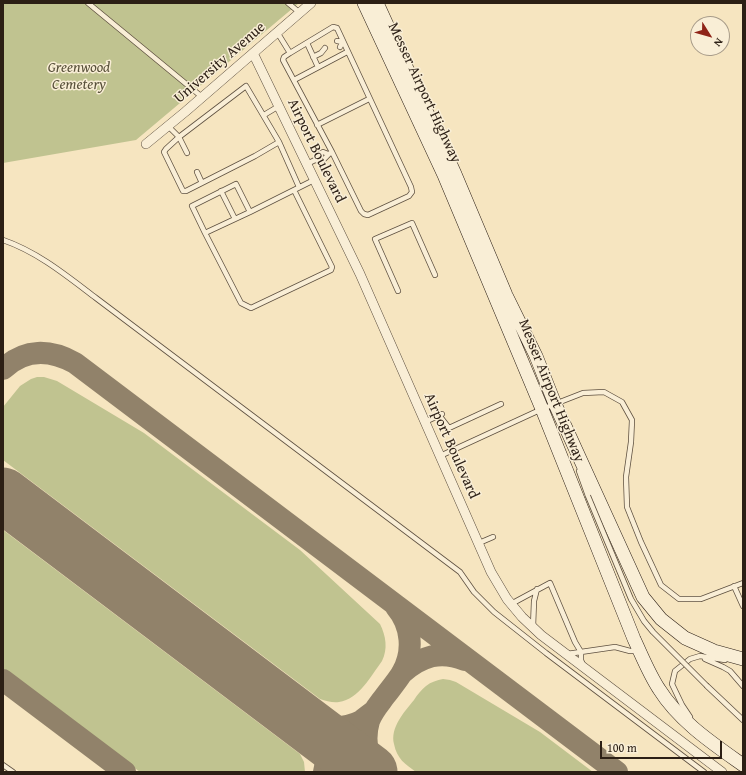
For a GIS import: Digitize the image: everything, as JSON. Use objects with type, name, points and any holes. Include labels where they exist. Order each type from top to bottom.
[{"type":"main road","name":"Messer Airport Highway","points":[[364,3],[444,175],[542,409],[646,667],[658,689],[686,721],[743,765]]},
{"type":"main road","name":"Messer Airport Highway","points":[[378,3],[455,174],[506,295],[536,356],[555,404],[643,597],[661,619],[685,638],[714,651],[743,660]]},
{"type":"street","name":"University Avenue","points":[[146,144],[311,3]]},
{"type":"street","name":"Airport Boulevard","points":[[253,53],[278,106],[311,162],[314,180],[360,274],[491,572],[507,599],[541,635],[722,772]]},
{"type":"lane","points":[[88,3],[202,97]]},
{"type":"lane","points":[[288,3],[300,12]]},
{"type":"lane","points":[[336,28],[342,44],[348,52],[411,187],[412,192],[409,196],[368,215],[361,211],[283,60],[284,57],[290,53],[336,28]]},
{"type":"lane","points":[[278,32],[290,53]]},
{"type":"lane","points":[[337,41],[342,44]]},
{"type":"lane","points":[[307,43],[318,67]]},
{"type":"lane","points":[[313,57],[321,53],[325,48]]},
{"type":"lane","points":[[294,80],[348,52]]},
{"type":"lane","points":[[321,53],[328,54]]},
{"type":"lane","points":[[279,142],[186,191],[183,191],[164,152],[178,136],[246,86],[279,142],[299,188]]},
{"type":"lane","points":[[317,125],[369,99]]},
{"type":"lane","points":[[264,115],[278,106]]},
{"type":"lane","points":[[168,126],[178,136],[187,153]]},
{"type":"lane","points":[[311,162],[326,158],[330,153]]},
{"type":"lane","points":[[197,172],[202,183]]},
{"type":"lane","points":[[205,234],[314,180]]},
{"type":"lane","points":[[250,212],[236,184],[192,206],[241,303],[251,308],[331,270],[332,267],[294,190]]},
{"type":"lane","points":[[221,192],[228,198],[235,219]]},
{"type":"lane","points":[[398,291],[375,239],[412,223],[435,275]]},
{"type":"lane","points":[[3,240],[41,258],[460,572],[474,592],[494,612],[704,772]]},
{"type":"lane","points":[[440,456],[542,409],[583,393],[604,392],[622,402],[632,420],[631,442],[626,477],[627,508],[661,585],[679,599],[701,599],[743,583]]},
{"type":"lane","points":[[425,422],[440,415],[449,428],[502,404]]},
{"type":"lane","name":"Messer Airport Highway","points":[[555,404],[575,460]]},
{"type":"lane","name":"Messer Airport Highway","points":[[578,468],[588,496],[636,609],[653,632],[743,720]]},
{"type":"lane","points":[[479,544],[493,537]]},
{"type":"lane","points":[[511,604],[550,583],[575,642],[582,652],[581,660],[584,668]]},
{"type":"lane","points":[[734,586],[743,606]]},
{"type":"lane","points":[[533,627],[534,601],[537,590]]},
{"type":"lane","points":[[566,654],[616,647],[630,651],[639,651]]},
{"type":"lane","points":[[704,736],[682,705],[672,684],[675,671],[690,659],[700,656],[725,660],[743,660]]},
{"type":"lane","points":[[700,656],[730,671],[743,686]]},
{"type":"lane","points":[[721,749],[743,760]]},
{"type":"lane","points":[[3,765],[13,772]]},
{"type":"green space","name":"Greenwood Cemetery","points":[[3,3],[299,3],[136,140],[3,163]]},
{"type":"green space","points":[[37,377],[44,377],[57,381],[144,433],[300,550],[380,624],[386,642],[384,656],[364,686],[346,700],[332,702],[320,699],[3,460],[3,407],[20,386]]},
{"type":"green space","points":[[3,530],[300,754],[304,762],[305,772],[140,772],[3,669]]},
{"type":"green space","points":[[443,679],[456,682],[540,732],[593,772],[416,772],[405,764],[397,754],[393,738],[394,732],[402,715],[421,691],[430,683]]},
{"type":"taxiway","points":[[3,369],[20,357],[38,353],[56,355],[75,363],[617,772]]},
{"type":"taxiway","points":[[375,772],[367,747],[367,727],[372,714],[402,673],[406,665],[410,648],[410,639],[405,622],[396,607]]},
{"type":"taxiway","points":[[402,673],[417,662],[432,656],[447,655],[465,660]]},
{"type":"taxiway","points":[[3,680],[125,772]]},
{"type":"taxiway","points":[[302,720],[316,725],[339,727],[361,721],[374,711]]},
{"type":"taxiway","points":[[327,772],[369,717]]},
{"type":"taxiway","points":[[318,732],[325,752],[326,761],[324,772]]},
{"type":"taxiway","points":[[331,772],[340,768],[359,769],[368,772]]},
{"type":"runway","points":[[3,495],[370,772]]}]
